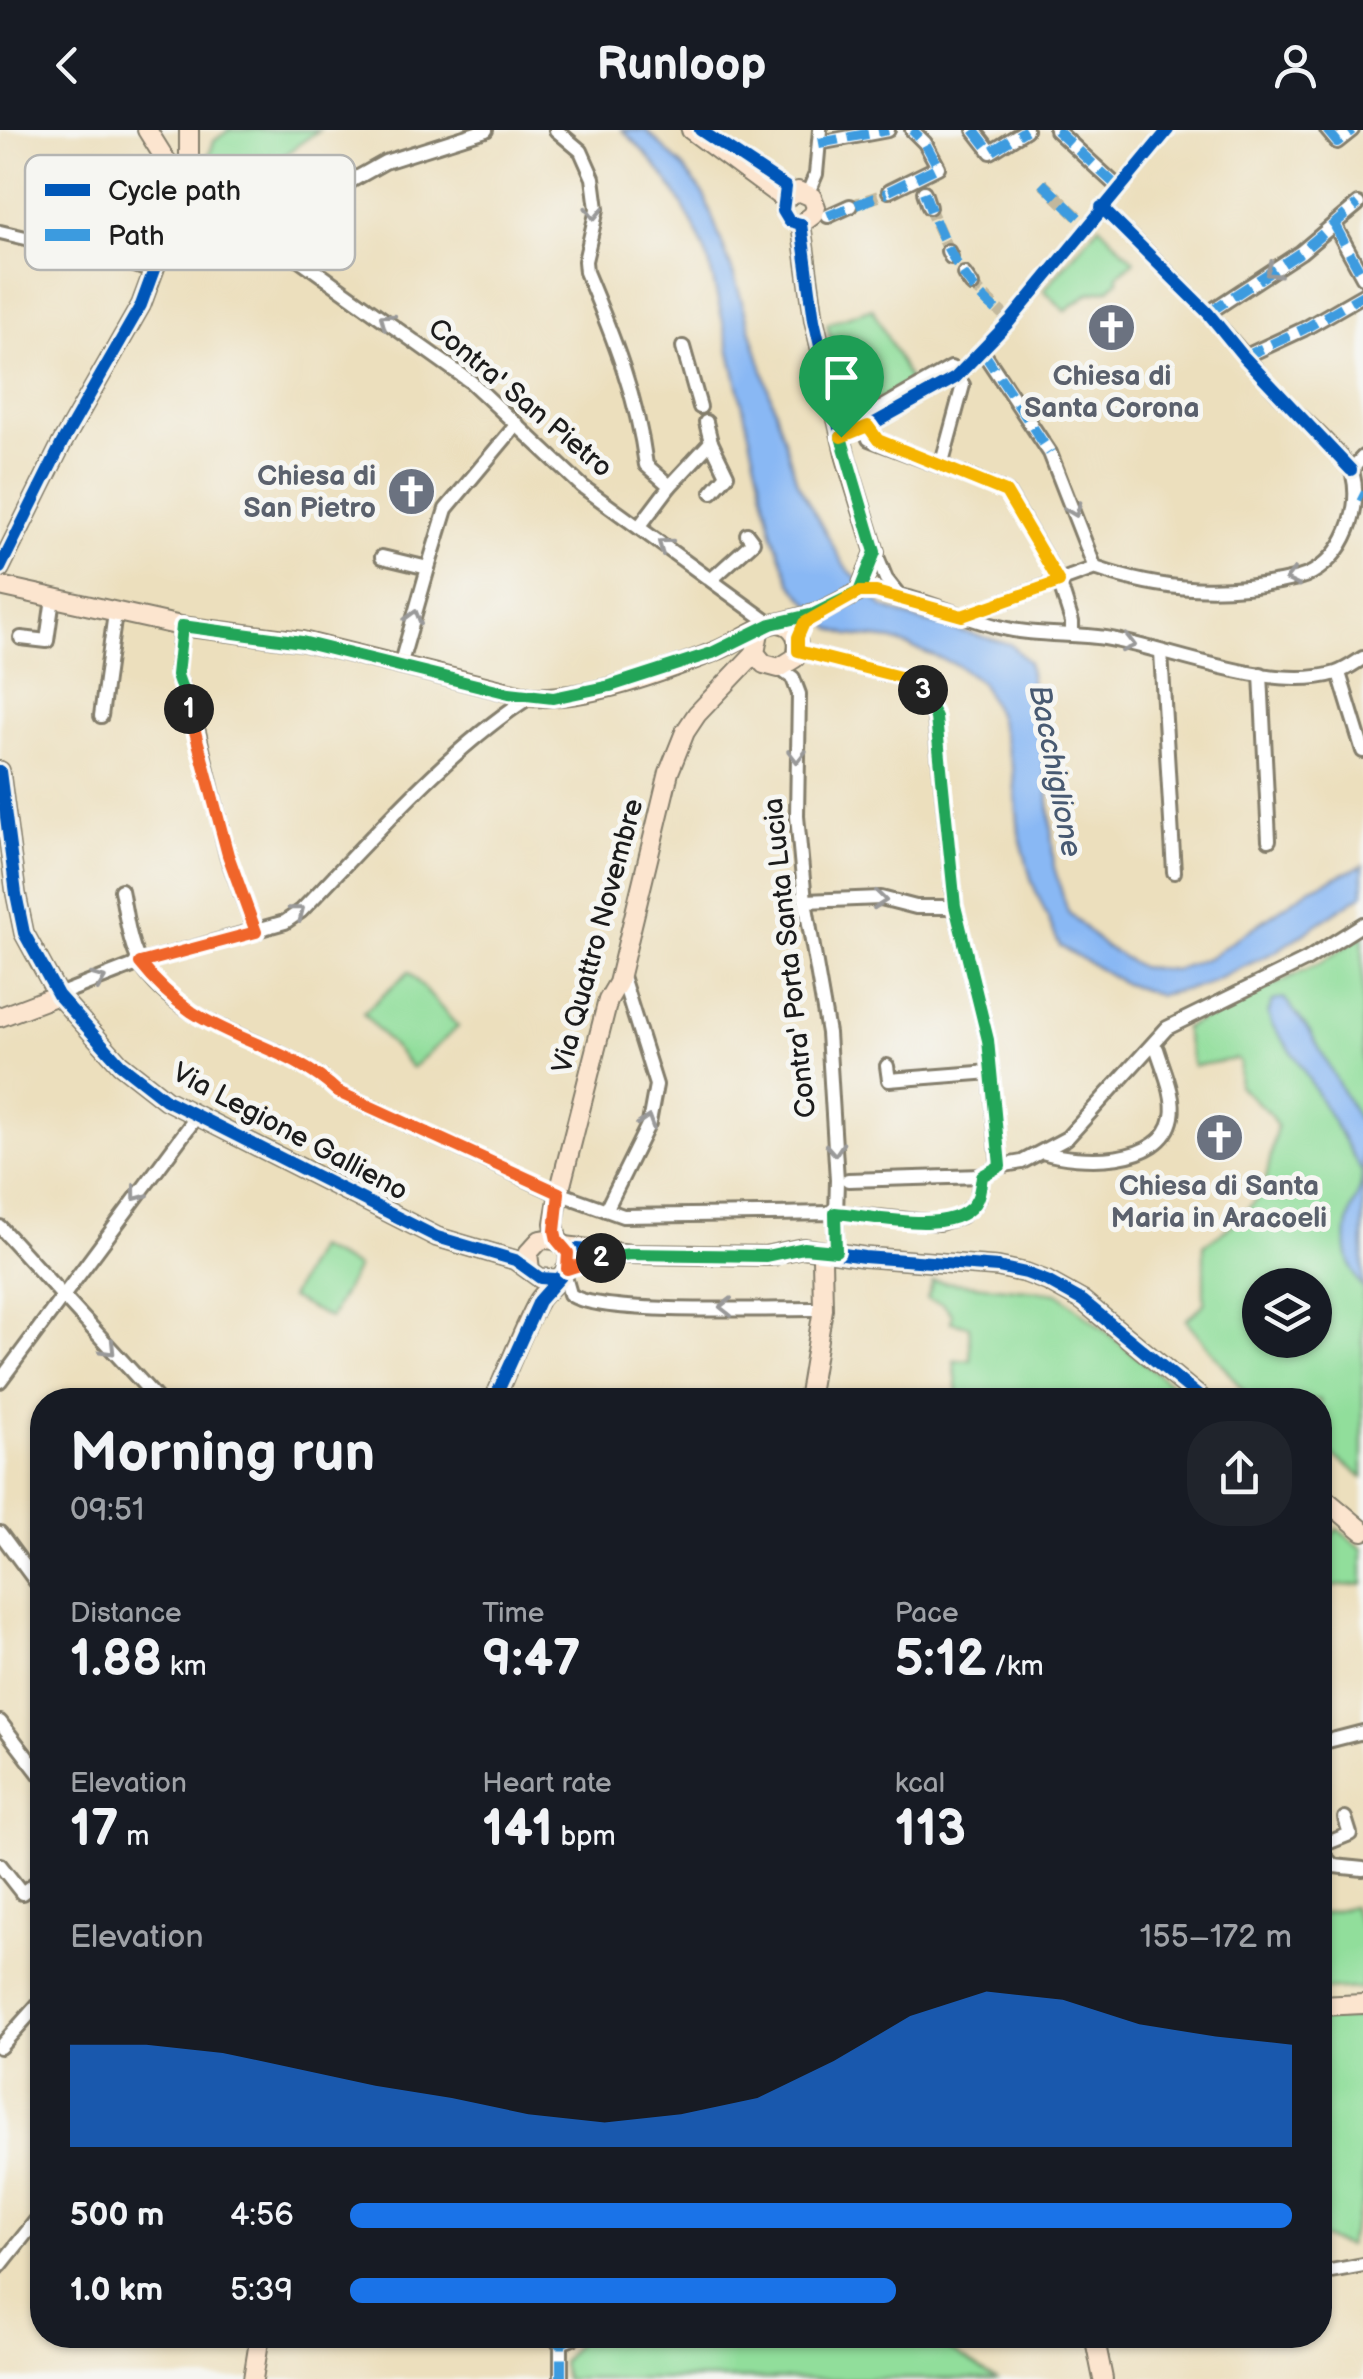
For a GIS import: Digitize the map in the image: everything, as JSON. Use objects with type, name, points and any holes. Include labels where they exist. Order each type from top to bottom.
[{"type":"street","points":[[147,130],[163,155]]},
{"type":"street","points":[[188,155],[189,130]]},
{"type":"street","points":[[355,179],[385,162],[486,130]]},
{"type":"street","points":[[556,130],[580,151],[592,178],[597,209],[586,272],[630,382],[640,418],[646,466],[670,486]]},
{"type":"street","points":[[690,130],[784,198]]},
{"type":"street","points":[[808,193],[816,174],[819,136],[888,130]]},
{"type":"street","points":[[889,192],[919,184],[938,167],[925,143],[912,130]]},
{"type":"street","points":[[974,130],[991,152],[1026,130]]},
{"type":"street","points":[[1056,130],[1118,187]]},
{"type":"street","points":[[1328,130],[1337,142],[1352,130]]},
{"type":"street","points":[[841,437],[867,427],[957,376],[983,352],[1083,222],[1102,207],[1162,133]]},
{"type":"street","points":[[919,184],[929,207]]},
{"type":"street","points":[[784,198],[798,190],[808,193],[815,202],[810,220],[801,224]]},
{"type":"street","points":[[784,198],[785,216],[801,224]]},
{"type":"street","points":[[1208,313],[1335,226],[1358,204]]},
{"type":"street","points":[[828,216],[850,206]]},
{"type":"street","points":[[962,616],[1095,568],[1174,589],[1248,586],[1293,579],[1316,570],[1348,536],[1361,496],[1351,470],[1244,358],[1208,313],[1102,207]]},
{"type":"street","points":[[801,224],[814,320],[841,437],[875,552],[871,585]]},
{"type":"street","points":[[1335,226],[1363,277]]},
{"type":"street","points":[[0,232],[25,238]]},
{"type":"street","points":[[0,568],[62,443],[124,337],[154,272],[149,270]]},
{"type":"street","name":"Contra' San Pietro","points":[[317,270],[472,382],[583,487],[783,633]]},
{"type":"street","points":[[1244,358],[1363,295]]},
{"type":"street","points":[[684,347],[700,407]]},
{"type":"street","points":[[983,352],[1050,453],[1095,568]]},
{"type":"street","points":[[941,466],[963,384],[957,376]]},
{"type":"street","points":[[706,422],[727,474],[712,492]]},
{"type":"street","points":[[400,666],[446,509],[517,424]]},
{"type":"street","points":[[867,427],[878,440],[1006,492],[1059,582],[1072,634]]},
{"type":"street","points":[[639,526],[711,442]]},
{"type":"street","points":[[1351,470],[1363,457]]},
{"type":"street","points":[[712,580],[753,542],[747,534]]},
{"type":"street","points":[[382,557],[428,568]]},
{"type":"street","points":[[871,585],[998,627],[1107,638],[1261,674],[1301,679],[1338,673],[1363,658]]},
{"type":"street","points":[[0,586],[182,626],[302,642],[509,693],[553,698],[610,686],[783,633],[871,585]]},
{"type":"street","points":[[21,638],[47,641],[53,598]]},
{"type":"street","points":[[998,627],[1004,603]]},
{"type":"street","points":[[101,716],[115,613]]},
{"type":"street","points":[[182,626],[177,675],[198,732],[228,855],[256,932]]},
{"type":"street","points":[[775,667],[764,664],[783,633]]},
{"type":"street","points":[[783,633],[916,681],[927,694],[936,718],[955,906],[988,1040],[1000,1166]]},
{"type":"street","name":"Via Quattro Novembre","points":[[549,1243],[669,772],[685,732],[722,688],[783,633],[790,663],[722,688]]},
{"type":"street","points":[[1161,652],[1174,872]]},
{"type":"street","name":"Contra' Porta Santa Lucia","points":[[775,667],[793,678],[798,694],[797,816],[805,902],[828,1033],[837,1180],[829,1255]]},
{"type":"street","points":[[1338,673],[1363,751]]},
{"type":"street","points":[[1261,674],[1269,840]]},
{"type":"street","points":[[0,1017],[140,963],[285,922],[302,911],[417,793],[503,714],[530,697]]},
{"type":"street","name":"Via Legione Gallieno","points":[[0,772],[4,834],[24,933],[58,995],[120,1064],[166,1100],[197,1116],[438,1237],[513,1259],[533,1273]]},
{"type":"street","points":[[121,890],[140,963],[158,985],[194,1013],[320,1075],[338,1092],[420,1128],[557,1202],[652,1218],[835,1213],[940,1223],[971,1208],[977,1200],[982,1176]]},
{"type":"street","points":[[805,902],[880,898],[916,907],[955,906]]},
{"type":"street","points":[[848,1180],[982,1176],[1000,1166],[1022,1162],[1067,1138],[1167,1028],[1306,960],[1363,924]]},
{"type":"street","points":[[606,1210],[649,1124],[656,1085],[620,970]]},
{"type":"street","points":[[608,1000],[630,1001]]},
{"type":"street","points":[[1042,1152],[1064,1159],[1101,1160],[1149,1148],[1164,1136],[1172,1116],[1170,1091],[1157,1049]]},
{"type":"street","points":[[886,1066],[890,1080],[991,1072]]},
{"type":"street","points":[[0,1381],[197,1116]]},
{"type":"street","points":[[0,1226],[147,1388]]},
{"type":"street","points":[[499,1388],[538,1302],[569,1261],[549,1243],[528,1252],[538,1302]]},
{"type":"street","name":"Via Legione Gallieno","points":[[466,1248],[549,1243],[630,1254]]},
{"type":"street","points":[[533,1273],[545,1280],[592,1260],[630,1254],[829,1255],[998,1267],[1048,1281],[1084,1301],[1189,1388]]},
{"type":"street","points":[[810,1388],[829,1255]]},
{"type":"street","points":[[562,1274],[570,1294],[584,1303],[620,1307],[824,1308]]},
{"type":"street","points":[[1332,1505],[1363,1531]]},
{"type":"street","points":[[0,1533],[30,1574]]},
{"type":"street","points":[[0,1722],[30,1761]]},
{"type":"street","points":[[1332,1741],[1363,1732]]},
{"type":"street","points":[[1332,1843],[1350,1834],[1345,1818]]},
{"type":"street","points":[[1332,1864],[1363,1868]]},
{"type":"street","points":[[0,1866],[22,1894],[30,1888]]},
{"type":"street","points":[[1332,2005],[1363,2004]]},
{"type":"street","points":[[0,2047],[30,2013]]},
{"type":"street","points":[[0,2266],[30,2228]]},
{"type":"street","points":[[1332,2271],[1363,2265]]},
{"type":"street","points":[[253,2379],[258,2348]]},
{"type":"street","points":[[556,2348],[561,2379]]},
{"type":"street","points":[[1097,2348],[1103,2379]]},
{"type":"green space","points":[[229,130],[319,130],[284,155],[209,155],[214,141]]},
{"type":"green space","points":[[1099,225],[1134,261],[1109,289],[1089,293],[1065,311],[1044,290]]},
{"type":"green space","points":[[872,308],[911,383],[849,415],[827,324]]},
{"type":"green space","points":[[1363,935],[1363,1477],[1332,1455],[1332,1388],[1241,1388],[1186,1320],[1204,1304],[1204,1245],[1232,1225],[1263,1193],[1277,1126],[1269,1113],[1239,1086],[1240,1063],[1236,1059],[1193,1066],[1184,1028],[1322,962]]},
{"type":"green space","points":[[409,972],[458,1027],[412,1068],[363,1013]]},
{"type":"green space","points":[[316,1248],[357,1267],[330,1318],[290,1298]]},
{"type":"green space","points":[[933,1281],[1058,1293],[1175,1388],[957,1388],[954,1361],[971,1360],[969,1326],[951,1322],[952,1314],[943,1304],[927,1299]]},
{"type":"green space","points":[[1337,1529],[1363,1549],[1363,1584],[1332,1587],[1332,1535]]},
{"type":"green space","points":[[1352,1906],[1363,1933],[1363,1988],[1332,1989],[1332,1911]]},
{"type":"green space","points":[[1363,2017],[1363,2201],[1347,2246],[1332,2241],[1332,2018]]},
{"type":"green space","points":[[572,2348],[946,2348],[996,2379],[565,2379],[562,2363]]},
{"type":"water","name":"Bacchiglione","points":[[622,130],[646,130],[684,168],[705,197],[735,279],[797,482],[844,565],[883,607],[1010,644],[1028,662],[1047,776],[1054,867],[1068,912],[1104,946],[1140,967],[1175,970],[1210,957],[1311,888],[1363,865],[1363,894],[1275,952],[1203,986],[1159,995],[1125,984],[1060,946],[1032,882],[1019,833],[1013,769],[997,714],[981,682],[957,665],[893,640],[832,629],[791,583],[773,535],[709,262],[674,191]]},
{"type":"water","points":[[1284,998],[1311,1033],[1363,1129],[1363,1289],[1349,1261],[1346,1242],[1362,1172],[1297,1059],[1272,1025],[1268,1014],[1273,1001]]},
{"type":"tunnel","points":[[1042,183],[1080,219]]},
{"type":"tunnel","points":[[850,206],[887,193]]},
{"type":"tunnel","points":[[929,207],[948,251]]},
{"type":"tunnel","points":[[972,285],[1010,321]]},
{"type":"marked path","points":[[819,143],[888,130]]},
{"type":"marked path","points":[[889,191],[938,167],[925,143],[912,130]]},
{"type":"marked path","points":[[974,130],[991,152],[1026,130]]},
{"type":"marked path","points":[[1056,130],[1118,187]]},
{"type":"marked path","points":[[1327,130],[1337,142],[1352,130]]},
{"type":"marked path","points":[[1042,183],[1087,226]]},
{"type":"marked path","points":[[924,192],[957,264],[980,295],[1010,321]]},
{"type":"marked path","points":[[828,216],[887,193]]},
{"type":"marked path","points":[[1208,313],[1301,252],[1358,204]]},
{"type":"marked path","points":[[1335,226],[1363,277]]},
{"type":"marked path","points":[[1244,357],[1363,295]]},
{"type":"marked path","points":[[983,352],[1050,453]]},
{"type":"marked path","points":[[869,426],[878,440],[1007,492],[1059,581]]},
{"type":"marked path","points":[[1359,495],[1363,497]]},
{"type":"marked path","points":[[835,1213],[835,1251]]},
{"type":"marked path","points":[[561,2348],[561,2379]]},
{"type":"cycle path","points":[[700,130],[786,187],[783,211],[789,221],[801,224]]},
{"type":"cycle path","points":[[801,224],[814,320],[841,437],[869,426],[955,378],[1010,321],[1168,130]]},
{"type":"cycle path","points":[[1101,207],[1208,313],[1244,357],[1351,470]]},
{"type":"cycle path","points":[[0,568],[62,443],[141,305],[154,270]]},
{"type":"cycle path","points":[[0,771],[24,933],[58,995],[120,1064],[166,1100],[437,1237],[515,1260],[540,1278],[556,1279]]},
{"type":"cycle path","points":[[765,1256],[803,1248],[1026,1273],[1083,1301],[1188,1388]]},
{"type":"cycle path","points":[[578,1249],[630,1254],[779,1256]]},
{"type":"cycle path","points":[[499,1388],[539,1301],[564,1273],[569,1261]]},
{"type":"place","name":"Chiesa di Santa Corona","points":[[1112,328]]},
{"type":"place","name":"Chiesa di San Pietro","points":[[411,492]]},
{"type":"place","name":"Chiesa di Santa Maria in Aracoeli","points":[[1219,1138]]},
{"type":"route","points":[[841,437],[868,426],[878,440],[1006,492],[1059,582],[962,616],[876,592],[859,592],[834,604],[814,614],[804,623],[798,637],[798,651],[916,681],[927,694],[936,718],[955,906],[988,1040],[1000,1157],[1000,1166],[982,1176],[977,1200],[961,1216],[932,1223],[835,1213],[836,1251],[804,1248],[766,1256],[630,1254],[567,1269],[568,1253],[555,1231],[559,1193],[338,1092],[320,1075],[194,1013],[158,985],[140,963],[256,932],[228,855],[198,732],[177,675],[182,626],[302,642],[530,697],[553,698],[610,686],[712,653],[771,624],[814,614],[859,592],[875,552],[841,437]]}]
